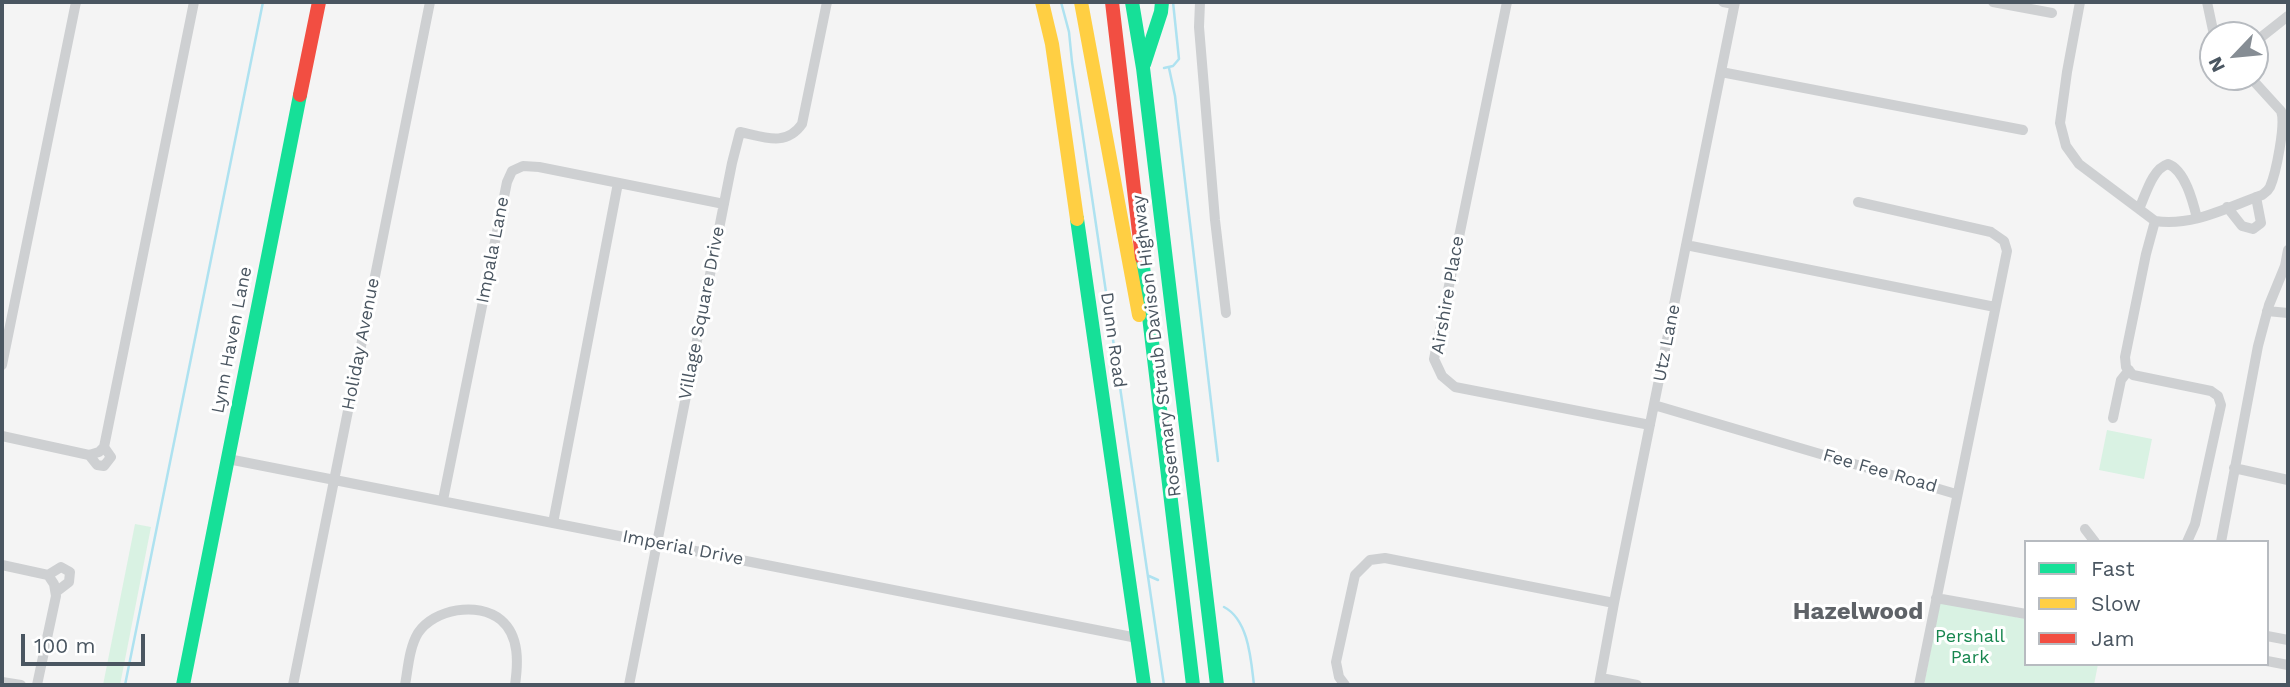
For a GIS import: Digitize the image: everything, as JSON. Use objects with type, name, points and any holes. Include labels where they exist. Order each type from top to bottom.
[{"type":"main road","name":"Lynn Haven Lane","points":[[183,685],[319,2]]},
{"type":"main road","name":"Dunn Road","points":[[1042,2],[1052,44],[1144,685]]},
{"type":"main road","points":[[1081,2],[1128,264],[1161,420]]},
{"type":"main road","name":"Rosemary Straub Davison Highway","points":[[1112,2],[1193,685]]},
{"type":"main road","name":"Rosemary Straub Davison Highway","points":[[1132,2],[1143,68],[1217,685]]},
{"type":"main road","points":[[1143,68],[1162,2]]},
{"type":"street","points":[[2,365],[76,2]]},
{"type":"street","points":[[2,436],[89,455],[104,447],[194,2]]},
{"type":"street","name":"Holiday Avenue","points":[[293,685],[430,2]]},
{"type":"street","name":"Village Square Drive","points":[[629,685],[740,132],[781,140],[796,132],[802,124],[827,2]]},
{"type":"street","points":[[1200,2],[1200,40],[1215,220],[1226,313]]},
{"type":"street","name":"Airshire Place","points":[[1507,2],[1434,359],[1442,376],[1455,387],[1650,425]]},
{"type":"street","points":[[1993,2],[2052,13]]},
{"type":"street","points":[[2080,2],[2060,123],[2062,134],[2078,164],[2155,221],[2167,223],[2197,218],[2266,192],[2270,187],[2282,136],[2283,118],[2281,111],[2263,91]]},
{"type":"street","points":[[2207,2],[2211,21]]},
{"type":"street","name":"Utz Lane","points":[[1600,682],[1721,72],[1731,3]]},
{"type":"street","points":[[2269,31],[2288,16]]},
{"type":"street","points":[[1721,72],[2024,130]]},
{"type":"street","points":[[2139,209],[2155,173],[2168,164],[2176,168],[2197,218]]},
{"type":"street","name":"Impala Lane","points":[[443,500],[507,182],[512,172],[523,166],[539,167],[724,204]]},
{"type":"street","points":[[553,523],[618,183]]},
{"type":"street","points":[[2227,207],[2242,226],[2253,229],[2261,223],[2256,197]]},
{"type":"street","points":[[1858,202],[1991,232],[2004,241],[2007,251],[1956,494]]},
{"type":"street","points":[[2155,221],[2125,357],[2126,368],[2133,375],[2211,391],[2218,396],[2221,405],[2195,524],[2188,540]]},
{"type":"street","points":[[1686,245],[1995,307]]},
{"type":"street","points":[[2221,540],[2267,310],[2285,266],[2288,250]]},
{"type":"street","points":[[2267,310],[2288,313]]},
{"type":"street","points":[[2113,418],[2121,380],[2129,370]]},
{"type":"street","name":"Fee Fee Road","points":[[1654,405],[1956,494],[1919,685]]},
{"type":"street","name":"Imperial Drive","points":[[228,459],[1137,638]]},
{"type":"street","points":[[2234,468],[2288,480]]},
{"type":"street","points":[[2085,529],[2093,540]]},
{"type":"street","points":[[1345,685],[1339,677],[1336,662],[1355,575],[1370,560],[1385,558],[1614,603]]},
{"type":"street","points":[[2,565],[48,575],[61,567],[70,572],[69,582],[56,592]]},
{"type":"street","points":[[37,685],[56,592],[48,575]]},
{"type":"street","points":[[1936,598],[2024,614]]},
{"type":"street","points":[[405,685],[419,632],[441,615],[455,610],[480,611],[500,620],[510,632],[518,665],[515,685]]},
{"type":"street","points":[[2269,636],[2288,640]]},
{"type":"street","points":[[2269,661],[2288,665]]},
{"type":"street","points":[[2,682],[21,685]]},
{"type":"street","points":[[1600,682],[1637,685]]},
{"type":"green space","points":[[2107,430],[2152,439],[2144,479],[2099,470]]},
{"type":"green space","points":[[135,524],[151,527],[120,685],[103,685]]},
{"type":"green space","name":"Pershall Park","points":[[1940,603],[2024,619],[2024,666],[2098,666],[2094,685],[1924,685]]},
{"type":"waterway","points":[[125,685],[263,2]]},
{"type":"waterway","points":[[1061,2],[1069,32],[1164,685]]},
{"type":"waterway","points":[[1164,68],[1173,66],[1179,59],[1173,2]]},
{"type":"waterway","points":[[1169,68],[1175,96],[1218,461]]},
{"type":"waterway","points":[[1149,576],[1158,580]]},
{"type":"waterway","points":[[1224,607],[1239,621],[1244,631],[1254,685]]},
{"type":"traffic: fast","points":[[1132,2],[1143,68],[1217,685]]},
{"type":"traffic: fast","points":[[1144,64],[1162,2]]},
{"type":"traffic: fast","points":[[183,685],[300,95]]},
{"type":"traffic: fast","points":[[1077,219],[1144,685]]},
{"type":"traffic: fast","points":[[1142,258],[1193,685]]},
{"type":"traffic: slow","points":[[1042,2],[1052,44],[1077,219]]},
{"type":"traffic: slow","points":[[1081,2],[1139,315]]},
{"type":"traffic: jam","points":[[300,95],[319,2]]},
{"type":"traffic: jam","points":[[1112,2],[1142,258]]},
{"type":"district","name":"Hazelwood","points":[[1858,612]]}]
